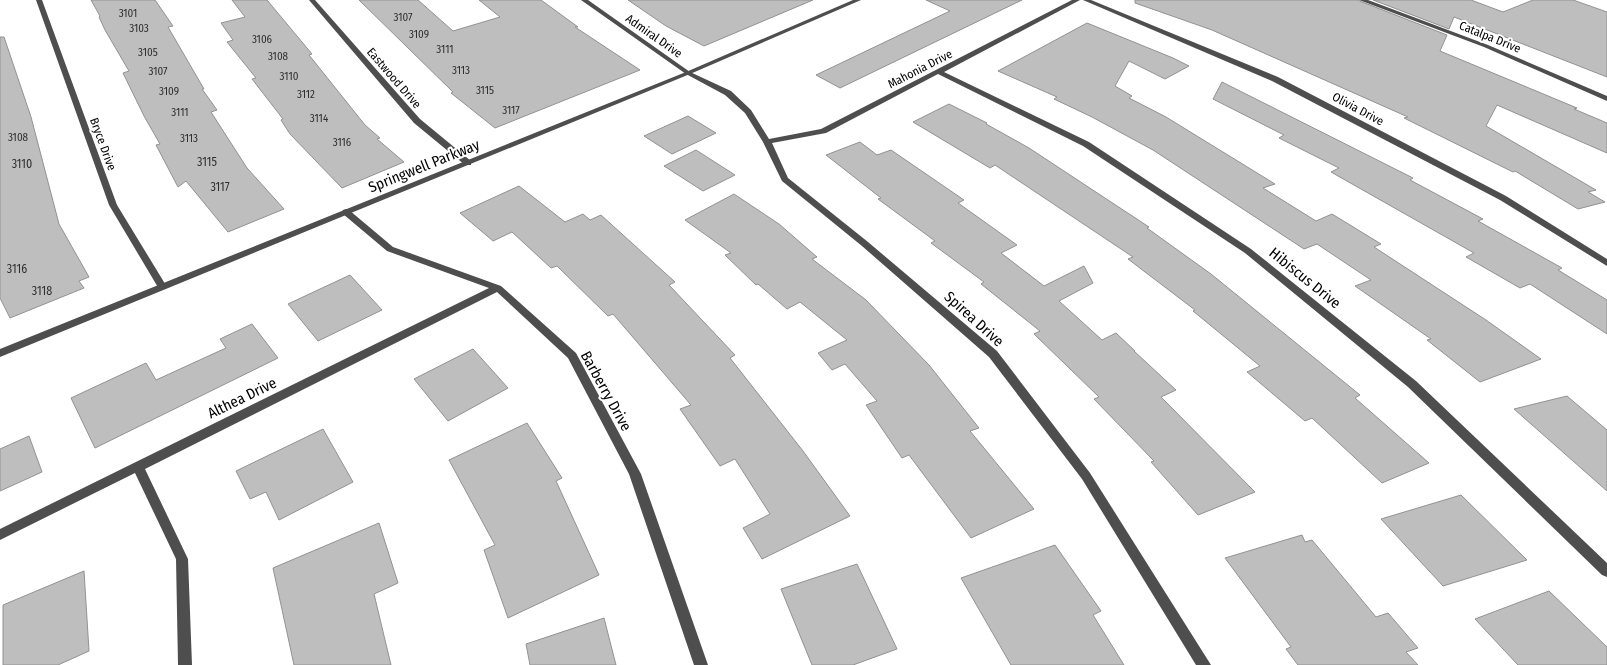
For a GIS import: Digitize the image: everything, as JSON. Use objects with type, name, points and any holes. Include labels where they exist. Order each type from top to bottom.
[{"type":"street","name":"Bryce Drive","points":[[39,0],[113,205],[162,287]]},
{"type":"street","name":"Eastwood Drive","points":[[312,0],[417,121],[468,163]]},
{"type":"street","name":"Admiral Drive","points":[[584,0],[688,73]]},
{"type":"street","name":"Springwell Parkway","points":[[0,354],[688,73],[857,0]]},
{"type":"street","name":"Mahonia Drive","points":[[767,142],[823,130],[1077,0]]},
{"type":"street","name":"Olivia Drive","points":[[1086,0],[1275,79],[1502,198],[1607,264]]},
{"type":"street","name":"Catalpa Drive","points":[[1362,0],[1486,46],[1607,99]]},
{"type":"street","name":"Hibiscus Drive","points":[[939,72],[1086,144],[1248,251],[1412,384],[1607,571]]},
{"type":"street","name":"Spirea Drive","points":[[688,73],[728,93],[748,112],[767,142],[786,179],[865,244],[992,354],[1086,476],[1204,665]]},
{"type":"street","name":"Barberry Drive","points":[[346,212],[390,249],[498,288],[572,356],[635,474],[701,665]]},
{"type":"street","name":"Althea Drive","points":[[0,536],[498,288]]},
{"type":"street","points":[[138,467],[182,559],[185,665]]},
{"type":"building","points":[[91,0],[155,0],[173,26],[168,27],[204,89],[202,89],[217,110],[211,112],[247,168],[284,209],[228,232],[186,181],[178,187],[156,145],[160,144],[123,73],[129,71],[105,30]]},
{"type":"building","points":[[232,0],[267,0],[312,54],[309,55],[365,125],[380,138],[377,139],[404,162],[342,188],[290,134],[281,120],[283,119],[252,79],[256,78],[227,42],[233,40],[221,23],[245,17]]},
{"type":"building","points":[[359,0],[418,0],[453,31],[500,17],[479,0],[541,0],[578,27],[575,27],[640,70],[495,128],[451,93],[453,92]]},
{"type":"building","points":[[628,0],[813,0],[704,46],[666,26]]},
{"type":"building","points":[[926,0],[1022,0],[840,88],[816,75],[950,11]]},
{"type":"building","points":[[1135,0],[1357,0],[1447,35],[1440,51],[1577,108],[1574,109],[1607,123],[1607,153],[1497,105],[1486,126],[1596,190],[1588,192],[1605,202],[1578,209],[1515,171],[1513,172],[1404,118],[1408,117],[1212,30],[1135,3]]},
{"type":"building","points":[[1373,0],[1471,0],[1503,12],[1533,0],[1573,0],[1607,12],[1607,77],[1454,17],[1449,29]]},
{"type":"building","points":[[1087,23],[1189,66],[1165,79],[1129,61],[1115,86],[1132,96],[1129,98],[1166,117],[1275,184],[1263,188],[1316,221],[1332,214],[1381,244],[1374,247],[1486,320],[1541,359],[1480,382],[1427,340],[1431,339],[1355,286],[1371,280],[1317,244],[1304,249],[1153,150],[1054,99],[1057,97],[998,71]]},
{"type":"building","points":[[0,37],[4,37],[31,117],[59,224],[89,277],[79,281],[84,288],[10,318],[0,298]]},
{"type":"building","points":[[1222,82],[1413,178],[1410,180],[1483,219],[1478,221],[1562,268],[1558,270],[1607,300],[1607,334],[1530,284],[1520,288],[1466,257],[1474,253],[1331,172],[1339,168],[1279,138],[1284,135],[1213,99]]},
{"type":"building","points":[[949,104],[987,123],[1029,148],[1149,227],[1147,228],[1211,274],[1360,395],[1355,398],[1429,463],[1382,483],[1312,418],[1305,421],[1247,372],[1260,366],[1193,311],[1195,310],[1128,259],[1133,257],[995,165],[990,168],[913,122]]},
{"type":"building","points":[[688,116],[716,133],[672,154],[644,136]]},
{"type":"building","points":[[860,142],[877,155],[891,150],[964,200],[958,203],[1017,245],[1001,253],[1044,286],[1084,266],[1093,283],[1059,301],[1102,340],[1116,333],[1176,390],[1161,397],[1255,492],[1198,515],[1151,462],[1154,461],[1094,399],[1099,397],[1034,334],[1040,331],[981,284],[984,282],[931,243],[935,241],[878,199],[881,198],[826,155]]},
{"type":"building","points":[[696,150],[735,175],[703,191],[664,166]]},
{"type":"building","points":[[519,186],[565,222],[583,214],[590,220],[601,215],[675,282],[669,285],[735,355],[730,358],[803,451],[850,516],[762,559],[743,528],[770,514],[735,459],[720,466],[680,409],[691,405],[613,314],[608,316],[557,266],[551,268],[512,232],[493,241],[460,213]]},
{"type":"building","points":[[734,194],[779,224],[817,257],[812,259],[866,300],[929,365],[979,428],[970,431],[1034,509],[971,538],[909,455],[902,458],[866,405],[877,401],[845,364],[832,370],[818,353],[847,340],[800,302],[787,309],[758,284],[756,285],[725,255],[731,253],[685,220]]},
{"type":"building","points":[[350,275],[382,310],[318,341],[288,304]]},
{"type":"building","points":[[252,324],[278,358],[95,448],[71,398],[146,363],[156,380],[226,348],[220,339]]},
{"type":"building","points":[[473,349],[508,388],[448,421],[414,379]]},
{"type":"building","points":[[1567,396],[1607,430],[1607,491],[1514,409]]},
{"type":"building","points":[[527,423],[562,478],[556,481],[599,575],[508,618],[484,550],[495,545],[449,460]]},
{"type":"building","points":[[323,429],[353,482],[279,520],[266,492],[250,499],[236,471]]},
{"type":"building","points":[[29,436],[42,472],[0,491],[0,449]]},
{"type":"building","points":[[1461,495],[1527,560],[1443,586],[1381,519]]},
{"type":"building","points":[[379,523],[398,583],[374,594],[391,665],[294,665],[273,568]]},
{"type":"building","points":[[1302,535],[1305,542],[1312,540],[1376,617],[1388,613],[1418,648],[1406,652],[1418,665],[1298,665],[1286,649],[1291,647],[1225,558]]},
{"type":"building","points":[[1055,545],[1101,611],[1093,615],[1124,665],[1011,665],[961,578]]},
{"type":"building","points":[[857,564],[897,649],[853,665],[812,665],[781,589]]},
{"type":"building","points":[[84,571],[89,651],[58,665],[3,665],[3,605]]},
{"type":"building","points":[[1549,591],[1607,647],[1607,665],[1518,665],[1475,619]]},
{"type":"building","points":[[604,618],[616,665],[530,665],[526,644]]}]
